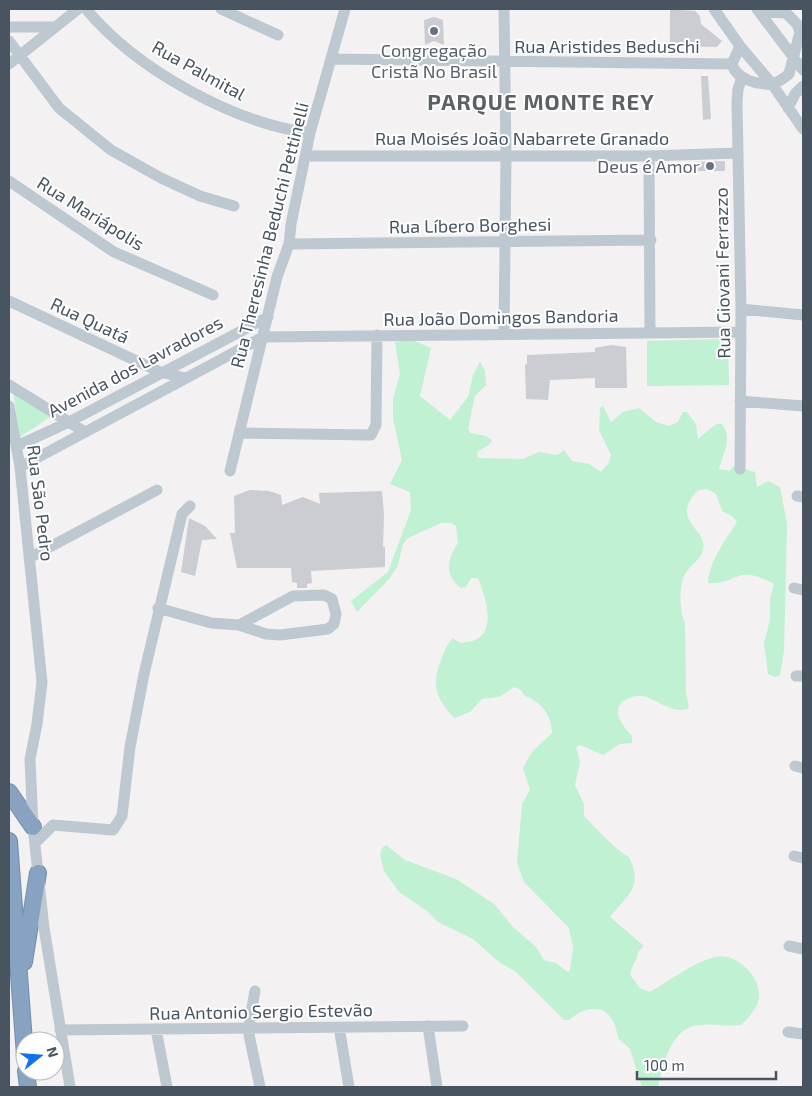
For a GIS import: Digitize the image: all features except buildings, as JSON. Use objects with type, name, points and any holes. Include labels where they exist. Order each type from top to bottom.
[{"type":"highway","points":[[9,792],[34,835]]},
{"type":"highway","points":[[9,841],[23,1031]]},
{"type":"highway","points":[[20,989],[38,873]]},
{"type":"street","points":[[9,64],[53,27],[78,9]]},
{"type":"street","name":"Rua Palmital","points":[[86,9],[98,23],[125,46],[187,88],[240,114],[267,124],[310,133]]},
{"type":"street","points":[[221,9],[278,35]]},
{"type":"street","name":"Rua Theresinha Beduchi Pettinelli","points":[[230,471],[277,277],[289,244],[291,224],[307,156],[310,133],[345,9]]},
{"type":"street","points":[[504,9],[506,156],[504,334]]},
{"type":"street","points":[[714,9],[740,46],[772,84],[803,129]]},
{"type":"street","points":[[740,46],[732,64],[742,77],[758,83],[772,84],[789,74],[801,28],[786,11],[759,10]]},
{"type":"street","points":[[759,10],[803,70]]},
{"type":"street","points":[[9,26],[53,27]]},
{"type":"street","points":[[9,41],[59,108],[111,150],[161,178],[200,196],[234,206]]},
{"type":"street","name":"Rua Aristides Beduschi","points":[[331,59],[732,64]]},
{"type":"street","name":"Rua Giovani Ferrazzo","points":[[740,469],[741,309],[738,89],[742,77]]},
{"type":"street","points":[[788,108],[795,94],[803,86]]},
{"type":"street","name":"Rua Moisés João Nabarrete Granado","points":[[307,156],[649,156],[738,153]]},
{"type":"street","points":[[649,156],[651,240],[650,333]]},
{"type":"street","name":"Rua Mariápolis","points":[[9,181],[114,252],[213,295]]},
{"type":"street","name":"Rua Líbero Borghesi","points":[[289,244],[651,240]]},
{"type":"street","name":"Rua Quatá","points":[[9,301],[160,372],[185,378]]},
{"type":"street","points":[[741,309],[803,315]]},
{"type":"street","name":"Avenida dos Lavradores","points":[[17,446],[69,422],[160,372],[268,317]]},
{"type":"street","name":"Rua João Domingos Bandoria","points":[[263,337],[740,332]]},
{"type":"street","points":[[239,433],[371,435],[376,424],[377,335]]},
{"type":"street","name":"Avenida dos Lavradores","points":[[20,467],[263,337]]},
{"type":"street","points":[[9,385],[85,432]]},
{"type":"street","points":[[740,401],[803,406]]},
{"type":"street","name":"Rua São Pedro","points":[[9,406],[17,446],[31,558],[42,682],[37,724],[30,759],[34,835],[60,1030],[70,1087]]},
{"type":"street","points":[[31,558],[157,490]]},
{"type":"street","points":[[34,835],[53,825],[113,830],[121,818],[130,746],[158,608],[182,514],[190,506]]},
{"type":"street","points":[[158,608],[211,623],[239,625],[266,634],[280,635],[328,629],[334,624],[336,614],[332,599],[324,596],[293,596],[282,600],[270,610],[239,625]]},
{"type":"street","points":[[789,946],[803,948]]},
{"type":"street","points":[[255,991],[248,1030],[260,1087]]},
{"type":"street","points":[[428,1026],[437,1087]]},
{"type":"street","name":"Rua Antonio Sergio Estevão","points":[[60,1030],[248,1030],[463,1026]]},
{"type":"street","points":[[339,1027],[349,1087]]},
{"type":"street","points":[[156,1029],[167,1087]]},
{"type":"street","points":[[788,1032],[803,1034]]},
{"type":"green space","points":[[410,339],[431,348],[420,396],[450,420],[468,397],[473,375],[480,362],[485,371],[486,385],[475,396],[468,429],[470,433],[486,436],[492,440],[490,444],[477,452],[478,458],[523,459],[539,452],[557,455],[564,450],[572,461],[589,464],[601,472],[608,464],[611,455],[599,430],[600,408],[603,406],[611,422],[623,412],[639,408],[656,422],[669,426],[678,422],[683,412],[687,412],[696,424],[698,439],[716,424],[722,424],[725,429],[727,440],[719,469],[730,471],[734,466],[755,472],[757,487],[768,481],[780,487],[787,524],[784,651],[780,675],[775,677],[768,674],[764,643],[770,620],[770,599],[774,584],[752,575],[738,576],[718,583],[708,583],[711,567],[723,543],[737,522],[733,517],[722,511],[716,494],[707,489],[698,490],[687,509],[691,524],[701,536],[703,550],[684,576],[680,597],[685,623],[686,693],[689,708],[677,710],[648,697],[632,697],[621,703],[618,707],[618,712],[621,722],[632,736],[632,743],[620,744],[603,755],[580,745],[576,747],[580,762],[575,785],[584,804],[584,816],[611,844],[629,857],[633,867],[635,876],[632,890],[610,917],[644,946],[638,952],[630,975],[640,988],[650,992],[698,963],[723,956],[745,967],[751,973],[758,988],[757,1004],[741,1025],[698,1025],[688,1028],[681,1033],[669,1049],[658,1087],[642,1087],[630,1049],[618,1038],[616,1028],[607,1013],[594,1009],[586,1010],[569,1020],[564,1020],[516,972],[499,962],[473,939],[438,922],[427,911],[399,892],[384,871],[380,854],[386,845],[405,860],[456,879],[494,904],[513,927],[536,947],[544,960],[556,963],[568,972],[570,970],[573,948],[569,928],[524,882],[517,863],[522,804],[530,790],[523,768],[532,752],[552,733],[548,715],[541,705],[514,687],[499,697],[482,699],[470,712],[454,718],[443,704],[437,690],[436,683],[439,667],[449,643],[453,638],[460,643],[475,640],[482,635],[488,620],[486,602],[478,578],[471,578],[466,587],[461,588],[452,577],[449,566],[458,543],[456,526],[451,523],[441,523],[408,538],[403,544],[398,565],[390,578],[357,612],[351,601],[388,572],[411,510],[410,492],[390,484],[402,460],[393,418],[393,399],[400,374],[395,342]]},
{"type":"green space","points":[[720,339],[728,345],[729,385],[647,386],[647,341]]},
{"type":"green space","points":[[13,392],[50,417],[20,437]]},
{"type":"place","name":"Congregação Cristã No Brasil","points":[[434,31]]},
{"type":"place","name":"Deus é Amor","points":[[710,166]]},
{"type":"district","name":"PARQUE MONTE REY","points":[[541,101]]}]
